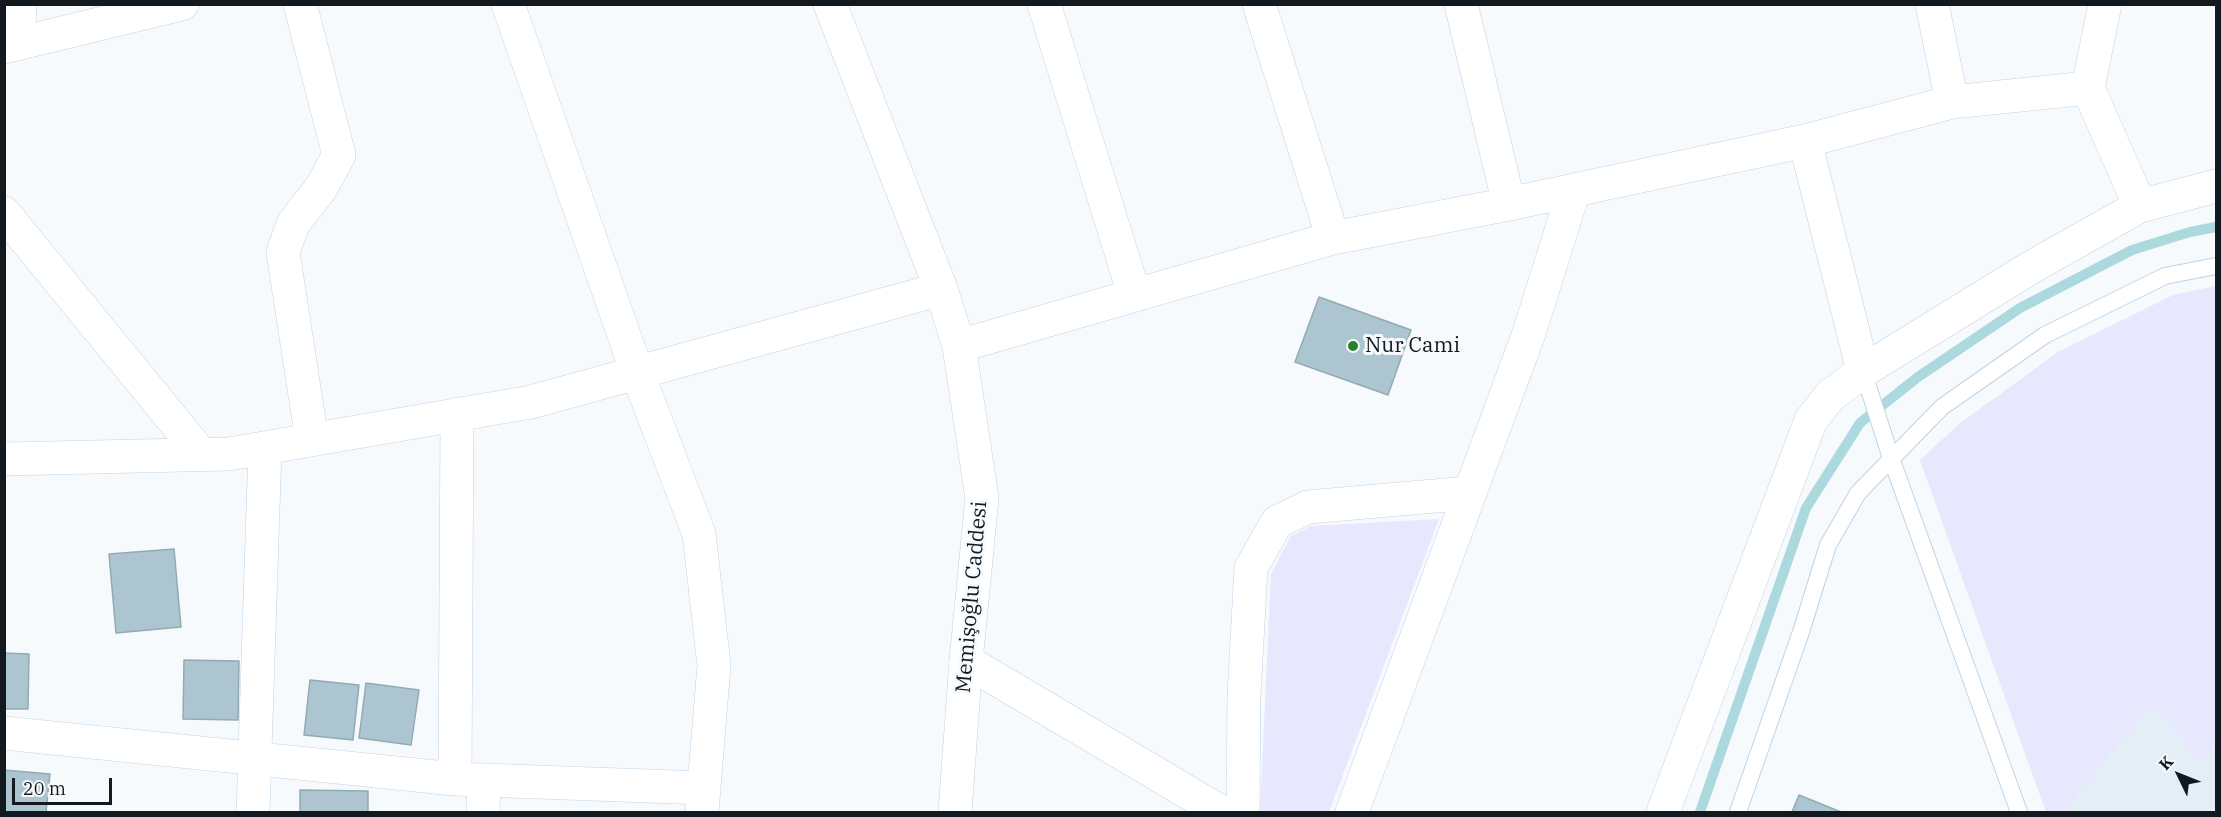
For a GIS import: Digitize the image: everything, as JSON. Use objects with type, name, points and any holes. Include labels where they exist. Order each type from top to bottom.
[{"type":"street","points":[[20,4],[11,46],[182,4]]},
{"type":"street","points":[[300,4],[339,155],[321,188],[293,224],[283,252],[312,440]]},
{"type":"street","points":[[4,733],[703,800],[714,665],[699,534],[638,372],[508,4]]},
{"type":"street","name":"Memişoğlu Caddesi","points":[[830,4],[941,289],[959,346],[982,498],[966,661],[955,813]]},
{"type":"street","points":[[1044,4],[1134,294]]},
{"type":"street","points":[[1259,4],[1333,238]]},
{"type":"street","points":[[1461,4],[1509,204]]},
{"type":"street","points":[[1932,4],[1952,102]]},
{"type":"street","points":[[2106,4],[2088,88],[2140,206]]},
{"type":"street","points":[[959,346],[1333,238],[1509,204],[1805,141],[1952,102],[2088,88]]},
{"type":"street","points":[[1805,141],[1867,382]]},
{"type":"street","points":[[1663,813],[1811,420],[1830,396],[1867,382],[2030,268],[2140,206],[2217,186]]},
{"type":"street","points":[[1353,813],[1529,333],[1574,190]]},
{"type":"street","points":[[4,213],[202,455]]},
{"type":"street","points":[[4,459],[229,454],[531,402],[941,289]]},
{"type":"street","points":[[457,414],[469,779],[483,813]]},
{"type":"street","points":[[253,813],[266,448]]},
{"type":"street","points":[[1243,813],[1244,694],[1251,568],[1277,522],[1308,507],[1469,493]]},
{"type":"street","points":[[966,661],[1221,813]]},
{"type":"lane","points":[[1738,813],[1802,632],[1828,545],[1858,493],[1942,407],[2045,334],[2165,276],[2217,266]]},
{"type":"lane","points":[[1867,382],[1891,458],[2019,813]]},
{"type":"shaded area","points":[[2216,286],[2216,743],[2201,760],[2152,704],[2064,812],[2046,812],[1920,460],[1959,424],[2058,352],[2173,295]]},
{"type":"shaded area","points":[[1439,519],[1329,812],[1260,812],[1271,574],[1291,536],[1311,526]]},
{"type":"shaded area","points":[[2152,704],[2201,760],[2216,743],[2216,812],[2064,812]]},
{"type":"building","name":"Nur Cami","points":[[1319,297],[1411,330],[1388,395],[1295,362]]},
{"type":"building","points":[[174,549],[181,627],[116,633],[109,554]]},
{"type":"building","points":[[4,653],[29,654],[28,709],[4,709]]},
{"type":"building","points":[[184,660],[239,661],[238,720],[183,719]]},
{"type":"building","points":[[310,680],[359,685],[353,740],[304,735]]},
{"type":"building","points":[[366,683],[419,690],[411,745],[359,738]]},
{"type":"building","points":[[4,770],[50,774],[46,812],[4,812]]},
{"type":"building","points":[[300,790],[368,791],[368,812],[300,812]]},
{"type":"building","points":[[1799,795],[1841,812],[1792,812]]},
{"type":"waterway","points":[[1700,812],[1806,508],[1860,423],[1918,377],[2020,308],[2132,250],[2190,232],[2216,227]]},
{"type":"place","name":"Nur Cami","points":[[1353,346]]}]
